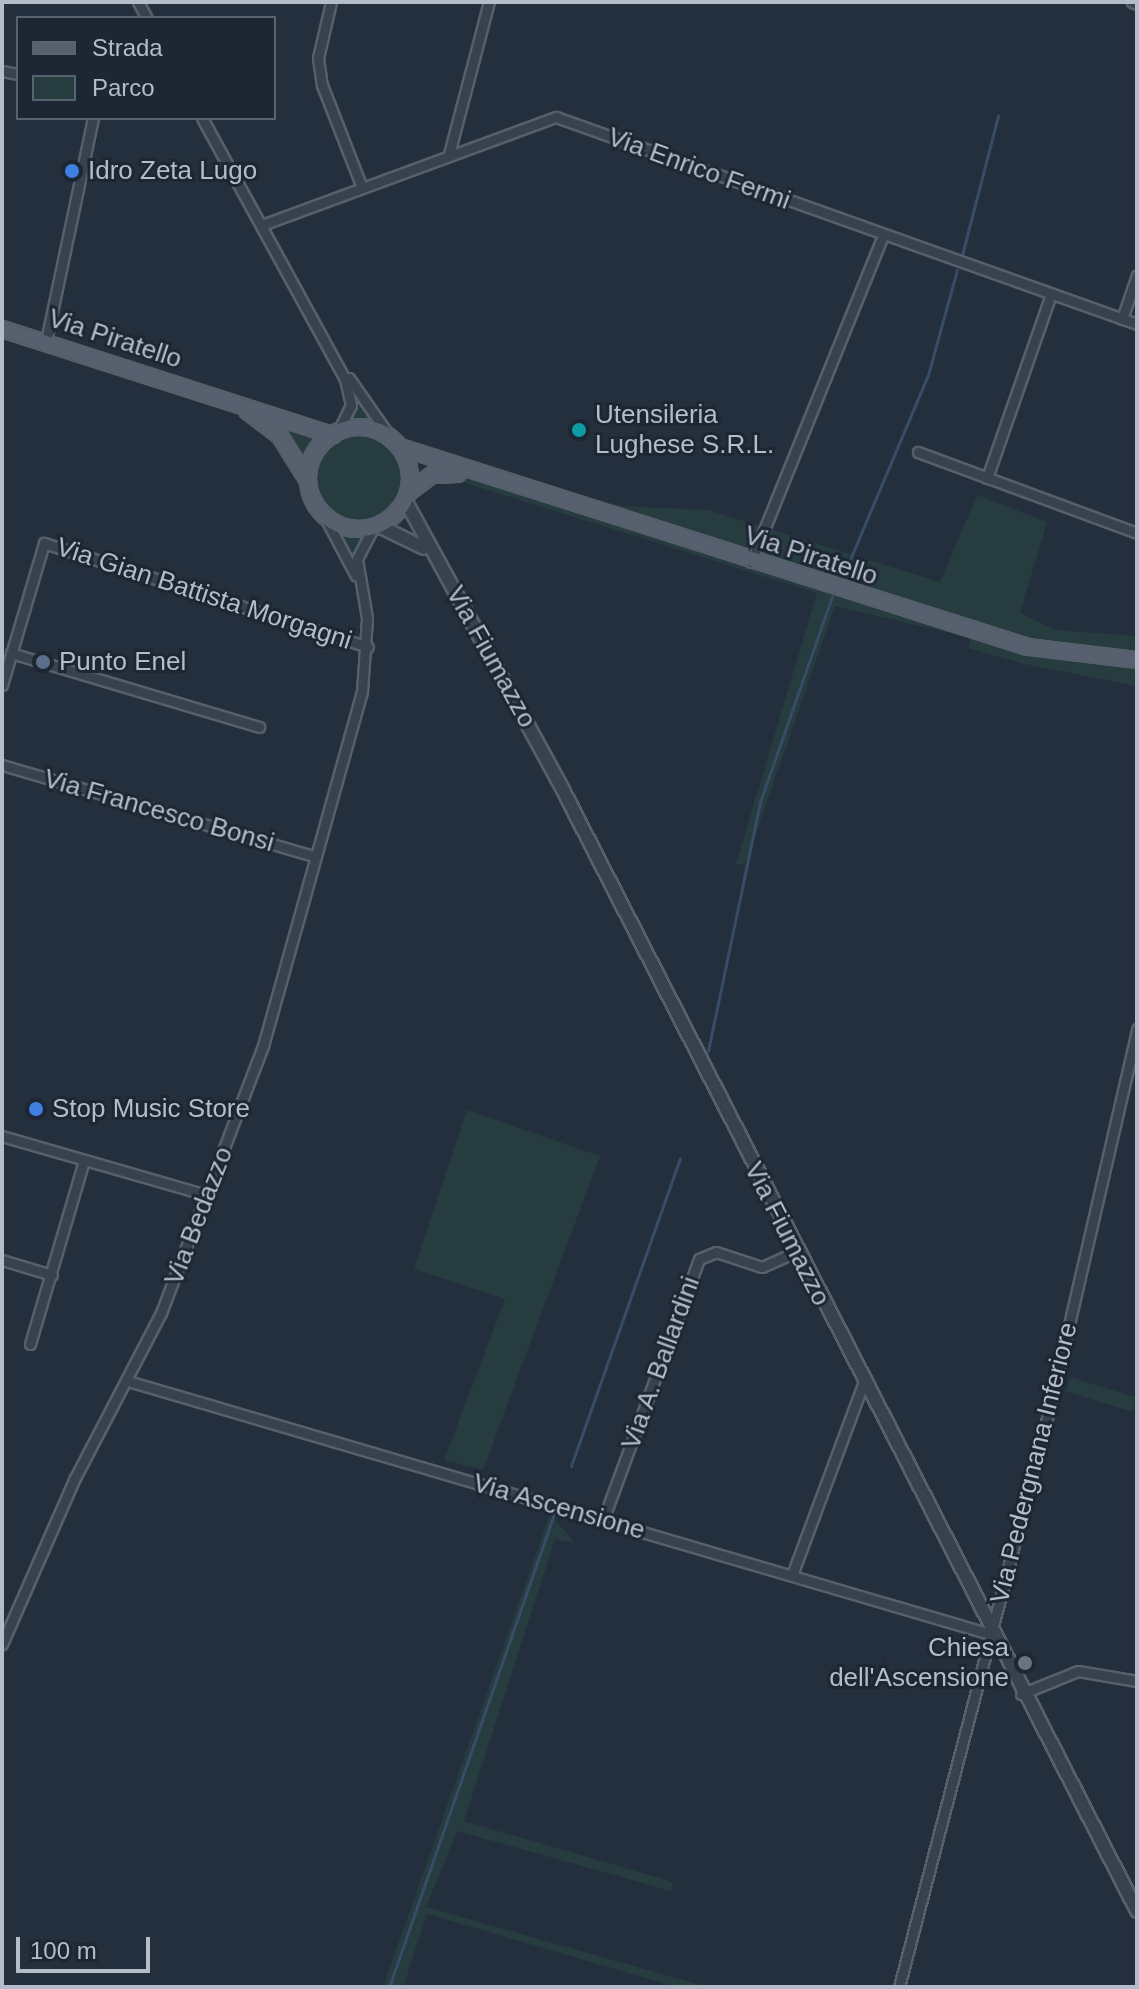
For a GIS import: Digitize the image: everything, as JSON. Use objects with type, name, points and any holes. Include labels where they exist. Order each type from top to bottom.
[{"type":"main road","name":"Via Piratello","points":[[2,329],[336,433]]},
{"type":"main road","name":"Via Piratello","points":[[214,395],[271,426],[309,483]]},
{"type":"main road","points":[[359,427],[395,442],[406,496],[375,526],[349,528],[322,512],[309,483],[312,460],[336,433],[359,427]]},
{"type":"main road","name":"Via Piratello","points":[[395,442],[474,476],[1028,647],[1137,660]]},
{"type":"main road","name":"Via Piratello","points":[[406,496],[432,475],[474,476]]},
{"type":"street","points":[[331,2],[320,72],[361,185]]},
{"type":"street","points":[[449,154],[489,2]]},
{"type":"street","name":"Via Enrico Fermi","points":[[262,225],[361,185],[556,117],[1137,324]]},
{"type":"street","points":[[46,341],[93,120]]},
{"type":"street","points":[[203,120],[335,358],[395,442]]},
{"type":"street","points":[[751,562],[883,236]]},
{"type":"street","points":[[1122,319],[1137,275]]},
{"type":"street","points":[[987,478],[1051,294]]},
{"type":"street","points":[[335,358],[351,400],[336,433]]},
{"type":"street","points":[[918,452],[1137,533]]},
{"type":"street","name":"Via Fiumazzo","points":[[406,496],[990,1634],[1137,1911]]},
{"type":"street","name":"Via Bedazzo","points":[[322,512],[358,580]]},
{"type":"street","name":"Via Fiumazzo","points":[[375,526],[437,557]]},
{"type":"street","name":"Via Bedazzo","points":[[2,1644],[75,1478],[128,1381],[206,1195],[263,1046],[351,744],[368,647],[358,580],[358,552],[375,526]]},
{"type":"street","name":"Via Gian Battista Morgagni","points":[[2,685],[44,543],[368,647]]},
{"type":"street","points":[[11,653],[259,727]]},
{"type":"street","name":"Via Francesco Bonsi","points":[[2,765],[316,857]]},
{"type":"street","name":"Via Pedergnana Inferiore","points":[[899,1987],[990,1634],[1137,1029]]},
{"type":"street","points":[[2,1136],[206,1195]]},
{"type":"street","points":[[30,1344],[84,1160]]},
{"type":"street","name":"Via A. Ballardini","points":[[603,1520],[699,1259],[716,1252],[762,1267],[796,1252]]},
{"type":"street","points":[[2,1260],[52,1275]]},
{"type":"street","name":"Via Ascensione","points":[[128,1381],[990,1634]]},
{"type":"street","points":[[792,1575],[863,1384]]},
{"type":"street","points":[[1021,1694],[1078,1671],[1137,1681]]},
{"type":"green space","points":[[355,394],[375,422],[349,420]]},
{"type":"green space","points":[[269,418],[318,437],[302,464]]},
{"type":"green space","points":[[359,433],[376,437],[391,446],[400,461],[404,478],[400,495],[391,510],[376,519],[359,523],[342,519],[327,510],[318,495],[314,478],[318,461],[327,446],[342,437]]},
{"type":"green space","points":[[459,462],[622,506],[708,510],[940,582],[977,495],[1047,522],[1020,613],[1055,630],[1137,636],[1137,686],[1025,664],[968,648],[971,638],[835,606],[745,865],[736,864],[817,593],[456,480]]},
{"type":"green space","points":[[337,532],[361,536],[352,565]]},
{"type":"green space","points":[[467,1110],[600,1156],[483,1470],[444,1460],[505,1299],[414,1269]]},
{"type":"green space","points":[[1070,1377],[1137,1397],[1133,1412],[1066,1391]]},
{"type":"green space","points":[[550,1514],[575,1543],[555,1539],[464,1821],[673,1882],[671,1891],[457,1831],[426,1907],[708,1987],[676,1987],[427,1914],[403,1987],[383,1987]]},
{"type":"waterway","points":[[962,255],[998,116]]},
{"type":"waterway","points":[[846,569],[928,375],[957,270]]},
{"type":"waterway","points":[[708,1051],[760,802],[832,596]]},
{"type":"waterway","points":[[571,1466],[680,1159]]},
{"type":"waterway","points":[[389,1987],[554,1514]]},
{"type":"place","name":"Idro Zeta Lugo","points":[[72,171]]},
{"type":"place","name":"Utensileria Lughese S.R.L.","points":[[579,430]]},
{"type":"place","name":"Punto Enel","points":[[43,662]]},
{"type":"place","name":"Stop Music Store","points":[[36,1109]]},
{"type":"place","name":"Chiesa dell'Ascensione","points":[[1025,1663]]}]
